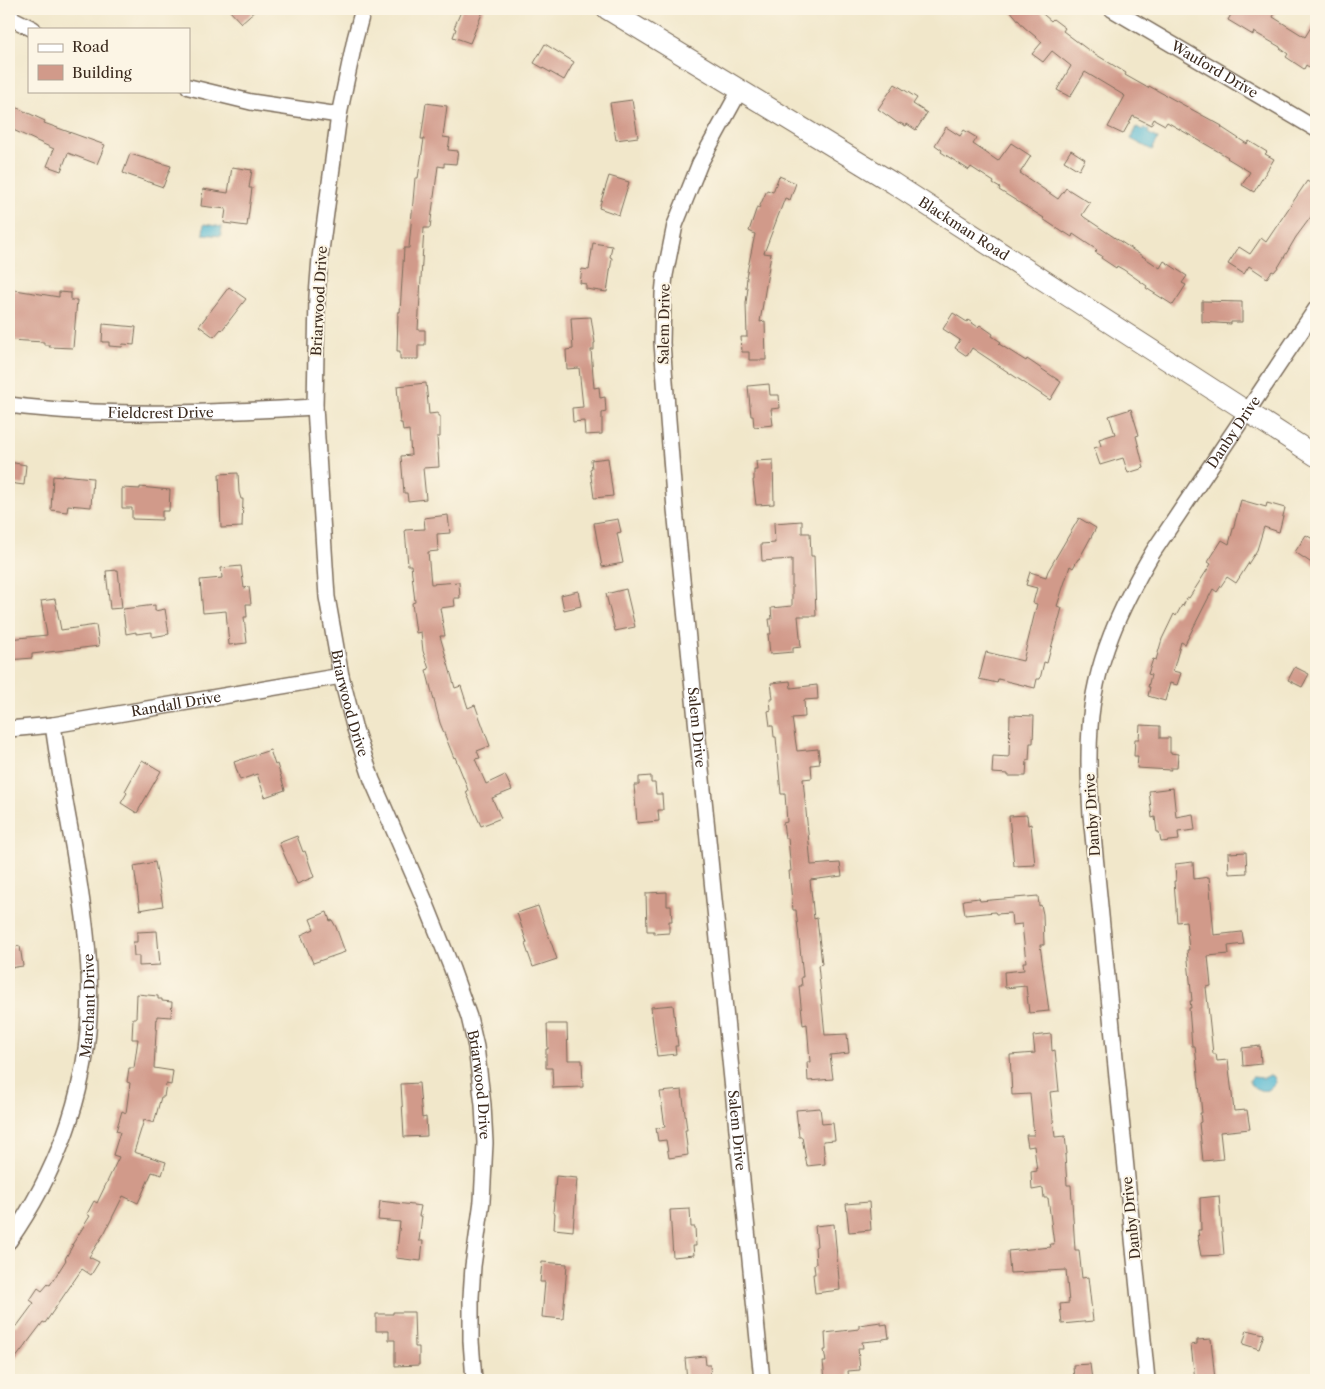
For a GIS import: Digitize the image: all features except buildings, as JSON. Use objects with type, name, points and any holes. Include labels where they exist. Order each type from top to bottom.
[{"type":"street","name":"Briarwood Drive","points":[[363,9],[351,54],[339,115],[320,258],[317,296],[315,407],[327,597],[341,676],[354,726],[372,780],[452,969],[466,1009],[476,1047],[483,1105],[485,1143],[482,1201],[471,1297],[471,1341],[474,1380]]},
{"type":"street","name":"Blackman Road","points":[[607,9],[901,188],[1316,456]]},
{"type":"street","name":"Wauford Drive","points":[[1112,9],[1316,129]]},
{"type":"street","points":[[9,17],[31,28]]},
{"type":"street","points":[[190,87],[251,102],[339,115]]},
{"type":"street","name":"Salem Drive","points":[[740,90],[704,156],[675,225],[665,275],[662,302],[662,343],[676,528],[762,1380]]},
{"type":"street","name":"Danby Drive","points":[[1146,1380],[1094,844],[1090,789],[1090,726],[1094,699],[1102,660],[1108,642],[1128,596],[1153,552],[1316,309]]},
{"type":"street","name":"Fieldcrest Drive","points":[[9,405],[58,410],[140,414],[315,407]]},
{"type":"street","name":"Randall Drive","points":[[9,729],[53,725],[341,676]]},
{"type":"street","name":"Marchant Drive","points":[[9,1241],[46,1181],[60,1150],[77,1097],[88,1036],[90,993],[84,919],[53,725]]},
{"type":"water","points":[[1137,127],[1142,130],[1144,128],[1149,130],[1148,133],[1158,139],[1152,150],[1131,139]]},
{"type":"water","points":[[204,224],[222,227],[221,236],[203,234]]},
{"type":"water","points":[[1270,1075],[1274,1077],[1276,1082],[1267,1090],[1257,1089],[1250,1084],[1252,1077],[1264,1078]]}]
